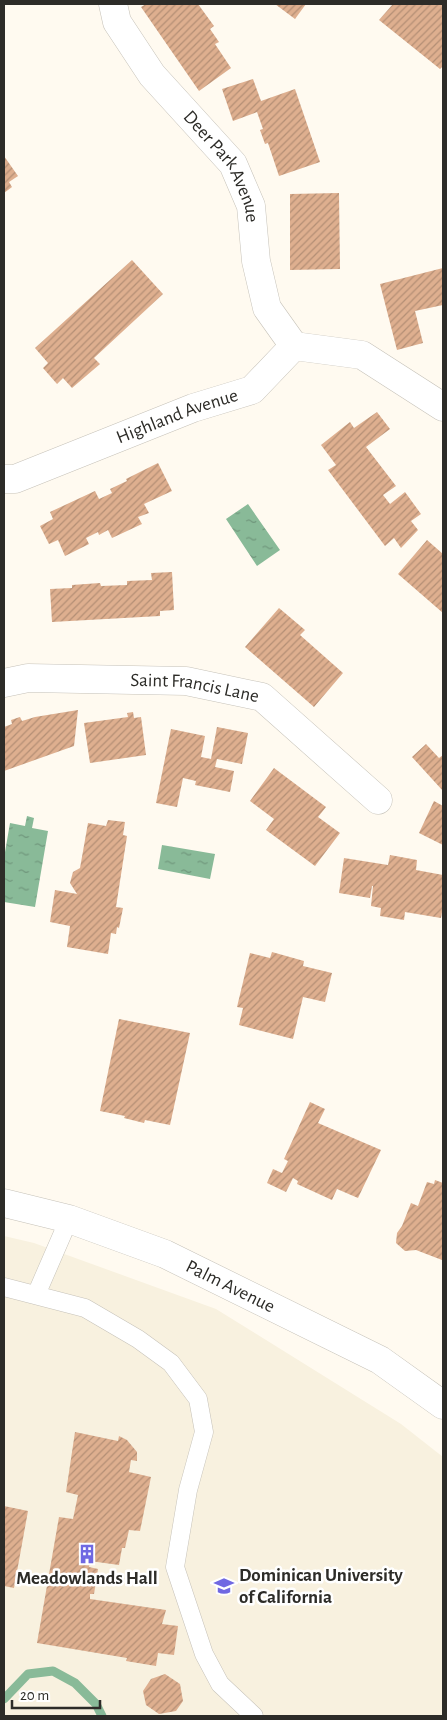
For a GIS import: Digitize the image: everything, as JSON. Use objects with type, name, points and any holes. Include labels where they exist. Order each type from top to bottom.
[{"type":"street","name":"Deer Park Avenue","points":[[113,4],[117,22],[152,74],[233,164],[251,206],[256,261],[267,308],[294,346]]},
{"type":"street","points":[[294,346],[362,354],[443,407]]},
{"type":"street","name":"Highland Avenue","points":[[4,479],[15,479],[193,408],[252,390],[294,346]]},
{"type":"street","name":"Saint Francis Lane","points":[[4,683],[28,678],[186,681],[262,697],[378,800]]},
{"type":"street","name":"Palm Avenue","points":[[4,1202],[69,1219],[179,1260],[380,1360],[443,1405]]},
{"type":"lane","points":[[36,1294],[69,1219]]},
{"type":"lane","points":[[4,1286],[85,1308],[138,1339],[171,1363],[198,1399],[204,1432],[188,1490],[175,1567],[182,1592],[208,1662],[220,1684],[254,1716]]},
{"type":"shaded area","name":"Dominican University of California","points":[[4,1236],[34,1243],[216,1309],[401,1424],[443,1457],[443,1716],[4,1716]]},
{"type":"water","points":[[248,504],[280,550],[257,566],[226,519]]},
{"type":"water","points":[[27,816],[34,818],[32,828],[48,831],[35,907],[4,902],[4,858],[10,823],[25,826]]},
{"type":"water","points":[[162,845],[215,854],[210,879],[158,869]]},
{"type":"building","points":[[146,4],[198,4],[214,26],[210,29],[219,42],[215,44],[231,68],[199,91],[141,7]]},
{"type":"building","points":[[275,4],[306,4],[295,19]]},
{"type":"building","points":[[393,4],[441,4],[443,6],[443,66],[440,69],[379,20]]},
{"type":"building","points":[[253,79],[261,101],[295,89],[320,162],[279,176],[268,143],[265,144],[260,130],[263,129],[257,112],[233,121],[222,89]]},
{"type":"building","points":[[4,156],[18,176],[9,182],[12,187],[4,193]]},
{"type":"building","points":[[339,193],[340,269],[290,270],[290,194]]},
{"type":"building","points":[[132,260],[163,294],[94,358],[100,364],[72,388],[63,378],[57,384],[43,368],[48,363],[35,348]]},
{"type":"building","points":[[443,268],[443,305],[415,311],[423,343],[397,350],[380,284]]},
{"type":"building","points":[[377,412],[390,429],[366,447],[396,486],[383,495],[390,504],[405,492],[421,514],[411,521],[418,530],[401,548],[394,538],[385,546],[328,470],[336,465],[321,445],[350,422],[354,428]]},
{"type":"building","points":[[158,463],[172,491],[144,504],[149,513],[138,517],[142,524],[112,538],[108,530],[99,535],[98,532],[86,538],[89,544],[65,556],[58,540],[49,544],[40,526],[53,519],[50,512],[95,491],[99,499],[112,493],[110,489],[127,481],[126,479]]},
{"type":"building","points":[[427,540],[443,554],[443,613],[398,574]]},
{"type":"building","points":[[172,572],[174,610],[160,611],[160,616],[52,622],[50,589],[72,588],[72,585],[100,583],[101,586],[127,585],[127,581],[152,580],[151,573]]},
{"type":"building","points":[[279,608],[305,630],[300,635],[343,673],[314,707],[245,647]]},
{"type":"building","points":[[78,710],[74,746],[4,771],[4,727],[12,724],[11,720],[20,717],[22,721]]},
{"type":"building","points":[[133,712],[134,718],[141,717],[146,755],[90,763],[84,723],[128,717],[127,713]]},
{"type":"building","points":[[217,727],[248,733],[242,764],[217,759],[215,767],[234,771],[230,792],[195,785],[196,781],[183,778],[177,807],[156,803],[171,729],[205,736],[201,757],[211,759]]},
{"type":"building","points":[[426,744],[439,758],[443,755],[443,791],[412,757]]},
{"type":"building","points":[[274,768],[326,807],[318,817],[340,833],[315,866],[266,830],[274,819],[250,801]]},
{"type":"building","points":[[434,801],[443,806],[443,845],[419,833]]},
{"type":"building","points":[[108,820],[125,822],[123,835],[127,836],[116,907],[123,908],[119,928],[117,927],[116,934],[111,933],[108,954],[67,947],[70,926],[50,922],[55,890],[77,894],[70,883],[73,872],[80,868],[88,823],[106,826]]},
{"type":"building","points":[[390,855],[417,860],[416,870],[443,875],[441,918],[405,912],[404,920],[380,916],[381,908],[371,906],[373,886],[370,898],[339,893],[344,858],[388,865]]},
{"type":"building","points":[[272,952],[304,961],[303,966],[332,973],[325,1002],[303,997],[293,1039],[239,1025],[243,1008],[237,1007],[250,953],[270,958]]},
{"type":"building","points":[[119,1019],[190,1033],[170,1125],[145,1120],[144,1123],[124,1118],[125,1116],[100,1111]]},
{"type":"building","points":[[310,1102],[325,1109],[318,1123],[381,1150],[358,1198],[337,1189],[332,1200],[297,1184],[298,1181],[293,1178],[286,1192],[267,1183],[273,1169],[282,1173],[288,1161],[284,1159]]},
{"type":"building","points":[[435,1180],[443,1183],[442,1260],[416,1250],[405,1251],[396,1243],[397,1233],[402,1226],[411,1203],[418,1206],[427,1182],[434,1184]]},
{"type":"building","name":"Meadowlands Hall","points":[[75,1432],[118,1441],[119,1436],[127,1440],[137,1452],[137,1461],[131,1460],[129,1472],[151,1477],[140,1531],[129,1530],[125,1548],[122,1548],[119,1565],[90,1561],[89,1567],[98,1569],[94,1594],[90,1594],[90,1599],[166,1610],[162,1624],[178,1626],[174,1655],[158,1653],[156,1666],[126,1661],[127,1658],[37,1643],[59,1517],[73,1519],[78,1495],[66,1492]]},
{"type":"building","points":[[4,1506],[28,1511],[14,1588],[4,1586]]},
{"type":"building","points":[[165,1674],[180,1684],[183,1701],[176,1711],[159,1714],[146,1705],[143,1691],[151,1679]]},
{"type":"waterway","points":[[4,1699],[28,1674],[53,1671],[75,1683],[96,1704],[102,1716]]},
{"type":"place","name":"Meadowlands Hall","points":[[87,1554]]},
{"type":"place","name":"Dominican University of California","points":[[224,1586]]}]
